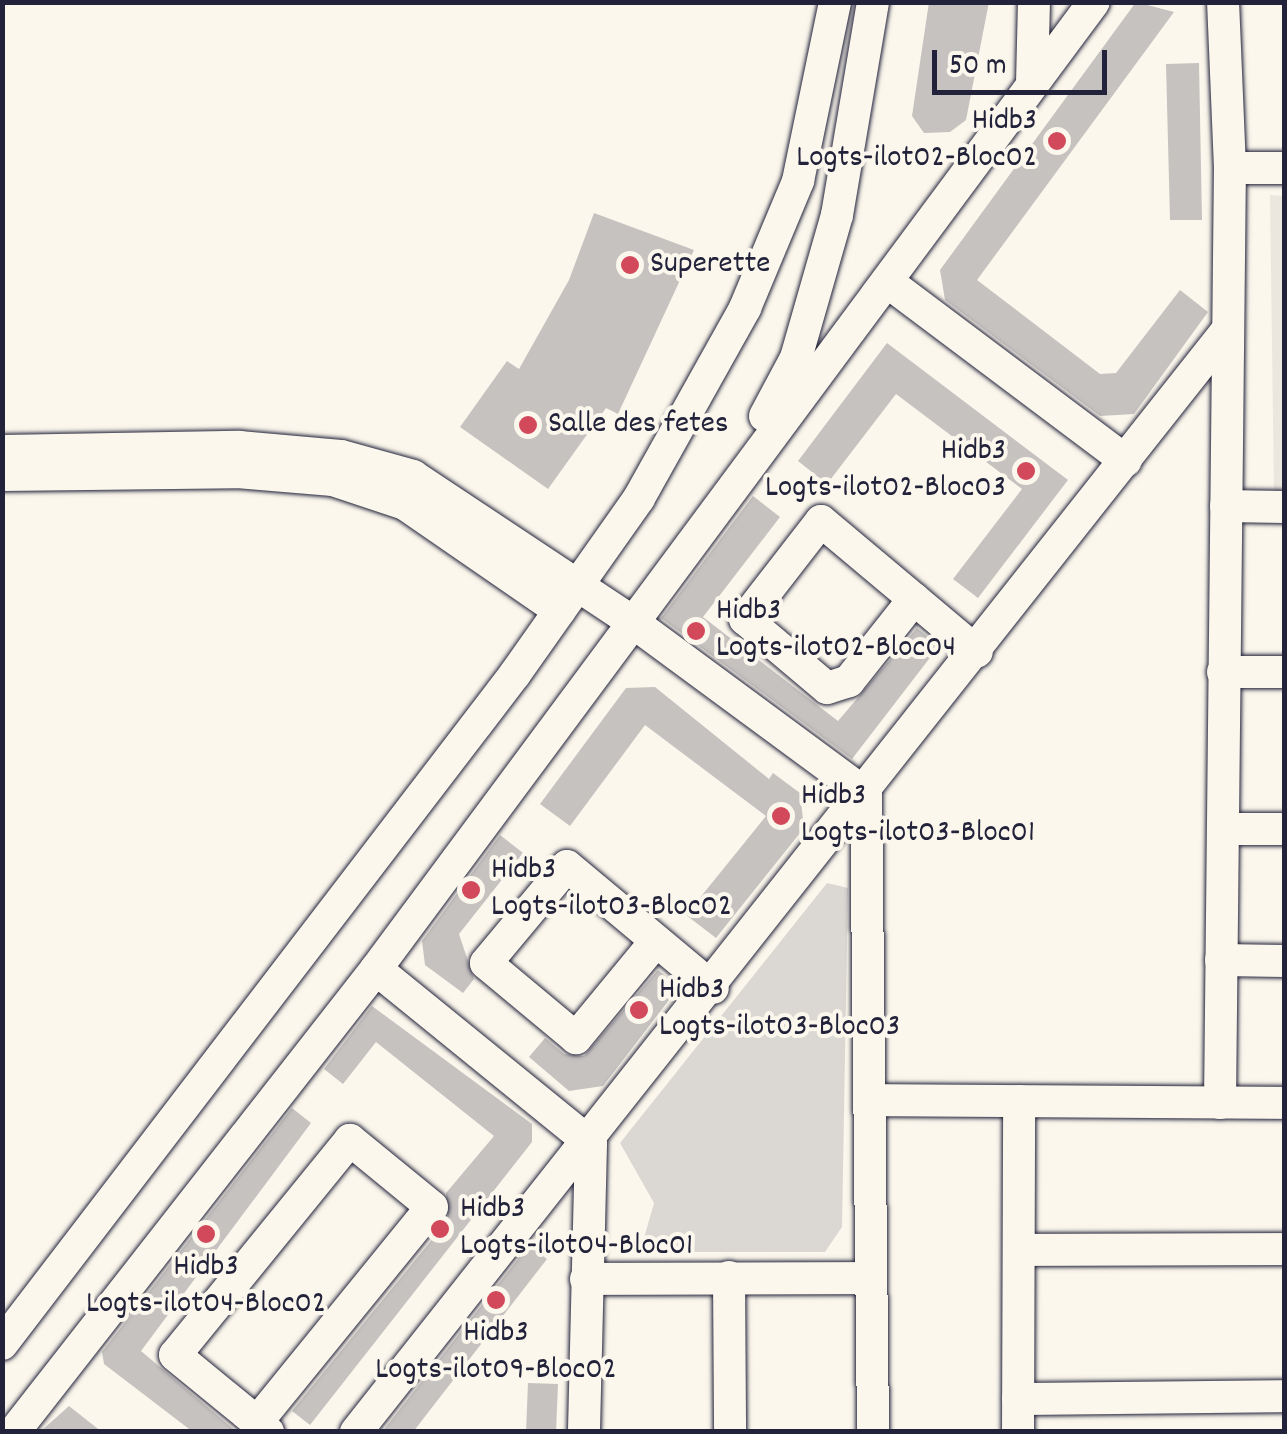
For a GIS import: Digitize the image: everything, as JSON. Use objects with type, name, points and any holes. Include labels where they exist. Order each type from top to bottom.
[{"type":"street","points":[[2,1344],[569,600],[639,498],[746,308],[798,182],[836,2]]},
{"type":"street","points":[[725,490],[796,358],[837,216],[873,2]]},
{"type":"street","points":[[1032,83],[1034,2]]},
{"type":"street","points":[[14,1432],[376,968],[634,623],[725,490],[889,283],[1094,2]]},
{"type":"street","points":[[1220,1103],[1230,168],[1223,2]]},
{"type":"street","points":[[1230,168],[1284,168]]},
{"type":"street","points":[[889,283],[1126,461]]},
{"type":"street","points":[[356,1432],[591,1144],[1228,330]]},
{"type":"street","points":[[2,450],[238,447],[340,456],[413,476],[569,600]]},
{"type":"street","points":[[2,475],[238,472],[333,480],[405,504],[569,600],[634,623],[866,794]]},
{"type":"street","points":[[1226,506],[1284,506]]},
{"type":"street","points":[[914,599],[849,681],[827,688],[745,619],[821,521],[914,599],[976,652]]},
{"type":"street","points":[[1224,672],[1284,672]]},
{"type":"street","points":[[866,794],[873,1432]]},
{"type":"street","points":[[1224,829],[1284,829]]},
{"type":"street","points":[[656,940],[576,1038],[486,963],[567,866],[656,940],[713,988]]},
{"type":"street","points":[[1220,960],[1284,961]]},
{"type":"street","points":[[376,968],[591,1144]]},
{"type":"street","points":[[870,1100],[1284,1104]]},
{"type":"street","points":[[1019,1101],[1018,1416],[1284,1396]]},
{"type":"street","points":[[350,1140],[432,1208],[262,1427],[175,1355],[350,1140]]},
{"type":"street","points":[[584,1432],[591,1144]]},
{"type":"street","points":[[1019,1250],[1284,1249]]},
{"type":"street","points":[[729,1277],[730,1432]]},
{"type":"street","points":[[586,1279],[871,1278]]},
{"type":"shaded area","points":[[1270,195],[1284,196],[1284,495],[1274,495]]},
{"type":"shaded area","points":[[827,883],[848,888],[842,1227],[825,1252],[640,1252],[654,1203],[620,1143]]},
{"type":"building","points":[[929,2],[989,2],[966,120],[950,132],[924,133],[912,116]]},
{"type":"building","name":"Hidb3 Logts-ilot02-Bloc02","points":[[1136,2],[1174,12],[977,280],[1100,374],[1116,373],[1180,290],[1208,312],[1134,414],[1100,416],[945,300],[940,270]]},
{"type":"building","points":[[1199,63],[1202,220],[1170,220],[1166,64]]},
{"type":"building","points":[[594,213],[694,250],[618,414],[606,408],[548,489],[460,427],[507,361],[519,369],[569,280]]},
{"type":"building","name":"Hidb3 Logts-ilot02-Bloc03","points":[[887,343],[1068,480],[978,598],[953,579],[1022,489],[896,394],[827,484],[798,461]]},
{"type":"building","name":"Hidb3 Logts-ilot02-Bloc04","points":[[753,496],[780,517],[703,617],[838,721],[917,628],[939,646],[852,759],[661,618]]},
{"type":"building","name":"Hidb3 Logts-ilot03-Bloc01","points":[[655,687],[769,779],[773,773],[800,793],[804,828],[716,938],[686,915],[766,816],[645,725],[570,826],[540,804],[626,688]]},
{"type":"building","name":"Hidb3 Logts-ilot03-Bloc02","points":[[500,835],[523,853],[459,934],[474,979],[463,993],[425,965],[422,941]]},
{"type":"building","name":"Hidb3 Logts-ilot03-Bloc03","points":[[658,970],[679,987],[603,1086],[569,1091],[529,1057],[545,1038],[564,1054],[584,1056]]},
{"type":"building","name":"Hidb3 Logts-ilot04-Bloc01","points":[[372,1006],[532,1124],[532,1142],[310,1425],[292,1411],[448,1220],[446,1193],[494,1136],[376,1042],[343,1084],[324,1069]]},
{"type":"building","name":"Hidb3 Logts-ilot04-Bloc02","points":[[292,1108],[311,1123],[141,1351],[237,1432],[193,1432],[104,1364],[102,1352]]},
{"type":"building","points":[[529,1245],[547,1259],[413,1432],[382,1432]]},
{"type":"building","points":[[528,1383],[558,1384],[556,1432],[526,1432]]},
{"type":"building","name":"Hidb3 Logts-ilot04-Bloc02","points":[[69,1406],[102,1432],[40,1432]]},
{"type":"place","name":"Hidb3 Logts-ilot02-Bloc02","points":[[1057,141]]},
{"type":"place","name":"Superette","points":[[630,265]]},
{"type":"place","name":"Salle des fetes","points":[[528,425]]},
{"type":"place","name":"Hidb3 Logts-ilot02-Bloc03","points":[[1026,471]]},
{"type":"place","name":"Hidb3 Logts-ilot02-Bloc04","points":[[696,631]]},
{"type":"place","name":"Hidb3 Logts-ilot03-Bloc01","points":[[781,816]]},
{"type":"place","name":"Hidb3 Logts-ilot03-Bloc02","points":[[471,890]]},
{"type":"place","name":"Hidb3 Logts-ilot03-Bloc03","points":[[639,1010]]},
{"type":"place","name":"Hidb3 Logts-ilot04-Bloc01","points":[[440,1229]]},
{"type":"place","name":"Hidb3 Logts-ilot04-Bloc02","points":[[206,1234]]},
{"type":"place","name":"Hidb3 Logts-ilot09-Bloc02","points":[[496,1300]]}]
